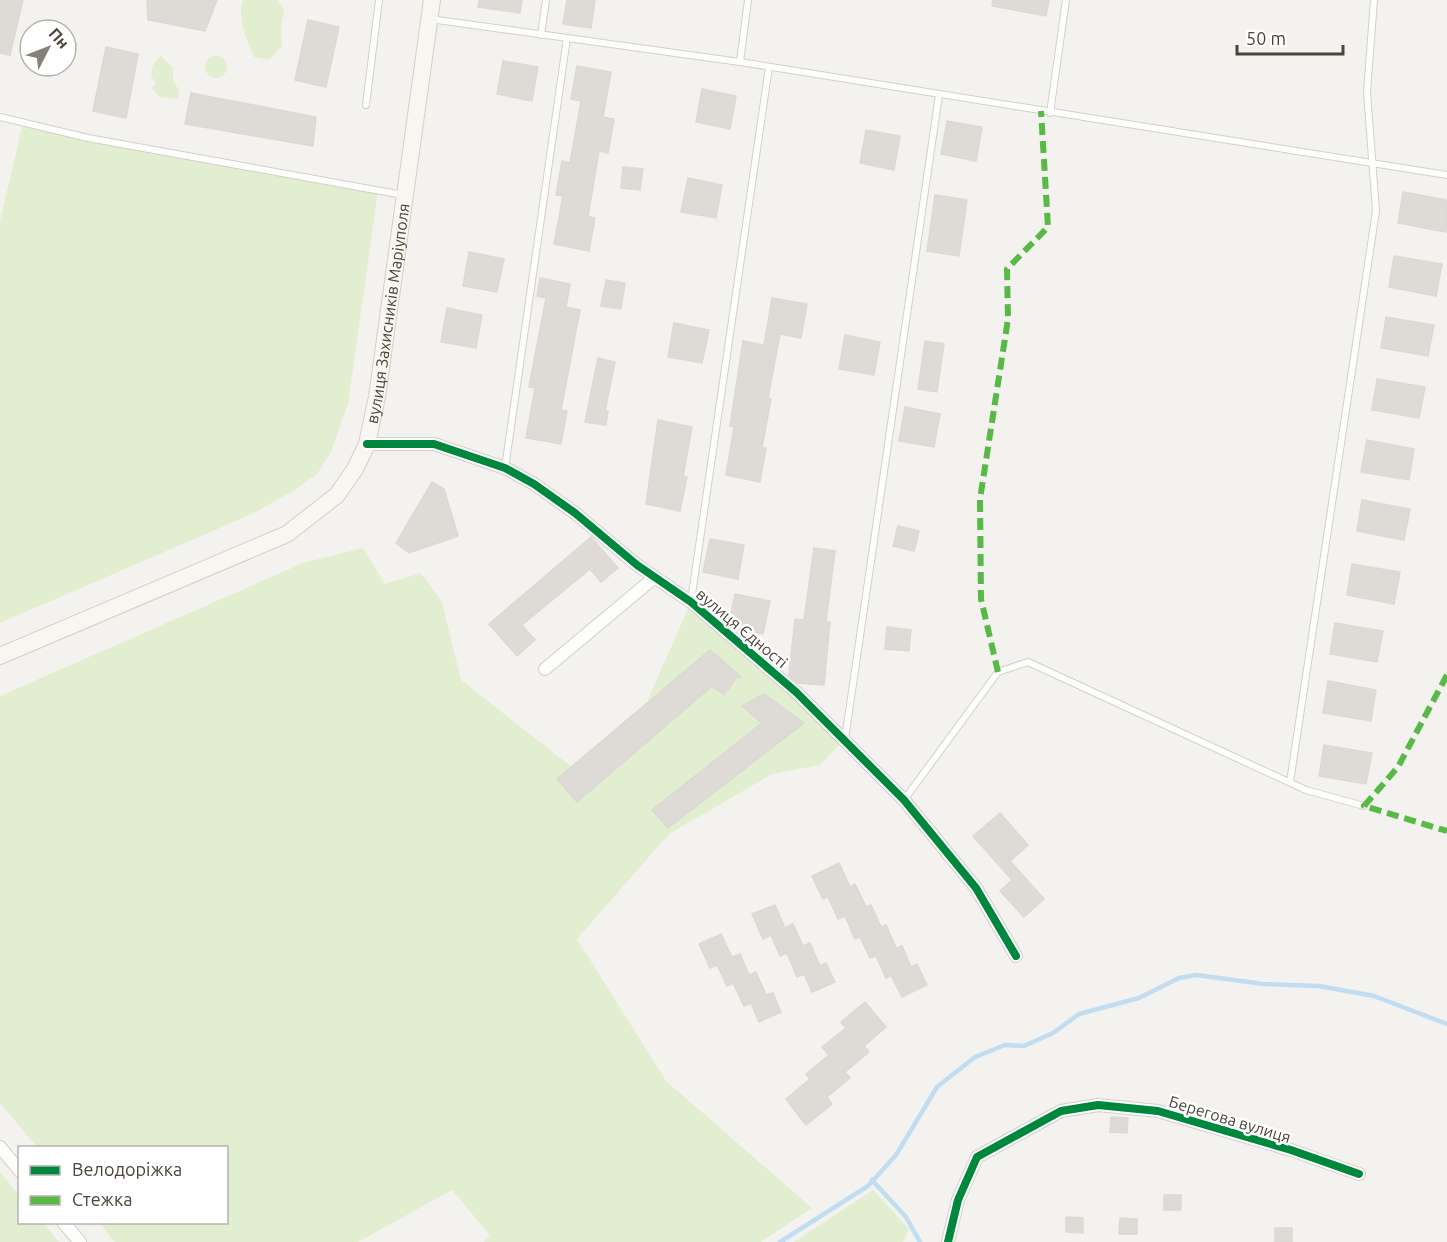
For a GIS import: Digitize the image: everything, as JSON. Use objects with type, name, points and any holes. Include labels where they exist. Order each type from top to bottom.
[{"type":"main road","name":"вулиця Захисників Маріуполя","points":[[0,656],[287,534],[337,495],[355,469],[367,444],[377,397],[432,0]]},
{"type":"street","name":"вулиця Єдності","points":[[367,444],[434,444],[505,468],[534,484],[575,513],[655,577],[691,602],[796,692],[904,800],[976,888],[1016,956]]},
{"type":"street","points":[[545,669],[655,577]]},
{"type":"street","name":"Берегова вулиця","points":[[948,1242],[958,1200],[977,1157],[1061,1111],[1098,1105],[1158,1111],[1291,1150],[1359,1174]]},
{"type":"street","points":[[0,1147],[18,1169]]},
{"type":"street","points":[[65,1224],[80,1242]]},
{"type":"lane","points":[[366,105],[379,0]]},
{"type":"lane","points":[[541,35],[546,0]]},
{"type":"lane","points":[[740,62],[748,0]]},
{"type":"lane","points":[[1050,113],[1066,0]]},
{"type":"lane","points":[[1290,782],[1376,211],[1367,92],[1374,0]]},
{"type":"lane","points":[[429,19],[740,62],[1447,176]]},
{"type":"lane","points":[[505,468],[567,38]]},
{"type":"lane","points":[[691,602],[769,67]]},
{"type":"lane","points":[[845,739],[939,94]]},
{"type":"lane","points":[[0,117],[88,138],[405,195]]},
{"type":"lane","points":[[904,800],[998,672],[1028,662],[1290,782],[1364,806]]},
{"type":"green space","points":[[243,0],[278,0],[284,10],[281,25],[282,46],[269,60],[254,57],[242,22]]},
{"type":"green space","points":[[161,56],[173,68],[173,81],[179,90],[178,99],[159,97],[152,88],[156,83],[151,76],[153,65]]},
{"type":"green space","points":[[212,56],[220,56],[227,63],[227,71],[220,78],[212,78],[205,71],[205,63]]},
{"type":"green space","points":[[23,123],[378,191],[348,404],[331,452],[317,474],[295,490],[252,514],[0,623],[0,221]]},
{"type":"green space","points":[[363,548],[385,584],[421,573],[442,602],[461,680],[591,782],[636,748],[649,697],[691,602],[845,739],[820,765],[772,774],[669,834],[577,939],[666,1081],[812,1208],[761,1242],[484,1242],[490,1235],[452,1190],[358,1242],[115,1242],[100,1224],[228,1224],[228,1146],[36,1146],[0,1103],[0,696],[303,563]]},
{"type":"green space","points":[[0,1172],[18,1194],[18,1224],[44,1224],[59,1242],[0,1242]]},
{"type":"green space","points":[[873,1190],[909,1229],[903,1242],[794,1242]]},
{"type":"building","points":[[0,0],[23,0],[10,55],[0,53]]},
{"type":"building","points":[[147,0],[217,0],[205,31],[148,20]]},
{"type":"building","points":[[479,0],[522,0],[520,13],[478,7]]},
{"type":"building","points":[[567,0],[595,0],[591,28],[563,24]]},
{"type":"building","points":[[993,0],[1049,0],[1046,16],[992,6]]},
{"type":"building","points":[[308,20],[339,27],[326,87],[295,80]]},
{"type":"building","points":[[106,47],[138,54],[126,118],[93,111]]},
{"type":"building","points":[[503,61],[538,67],[532,101],[497,94]]},
{"type":"building","points":[[577,66],[611,72],[603,117],[614,119],[608,153],[599,151],[588,216],[595,218],[589,251],[554,244],[563,196],[556,195],[562,161],[570,163],[581,101],[571,99]]},
{"type":"building","points":[[702,89],[736,96],[730,129],[696,122]]},
{"type":"building","points":[[191,93],[316,117],[313,146],[185,124]]},
{"type":"building","points":[[947,121],[982,127],[976,161],[941,154]]},
{"type":"building","points":[[866,130],[900,136],[894,170],[860,163]]},
{"type":"building","points":[[623,167],[643,169],[640,190],[621,188]]},
{"type":"building","points":[[688,178],[722,185],[716,218],[681,212]]},
{"type":"building","points":[[1403,192],[1447,200],[1446,232],[1398,223]]},
{"type":"building","points":[[935,195],[967,200],[959,256],[927,251]]},
{"type":"building","points":[[469,252],[504,259],[497,292],[463,286]]},
{"type":"building","points":[[1394,256],[1442,264],[1436,296],[1389,287]]},
{"type":"building","points":[[540,278],[570,284],[566,307],[580,310],[561,410],[567,411],[561,444],[526,438],[535,388],[529,387],[546,298],[537,296]]},
{"type":"building","points":[[606,280],[625,283],[621,309],[601,306]]},
{"type":"building","points":[[772,298],[807,304],[801,338],[780,334],[768,398],[771,399],[762,448],[766,448],[760,482],[726,475],[734,427],[730,426],[743,341],[764,345]]},
{"type":"building","points":[[447,308],[482,315],[476,348],[441,342]]},
{"type":"building","points":[[1386,317],[1434,325],[1428,356],[1381,348]]},
{"type":"building","points":[[674,323],[709,330],[702,363],[668,357]]},
{"type":"building","points":[[845,335],[880,342],[874,375],[839,369]]},
{"type":"building","points":[[925,341],[944,344],[937,392],[918,389]]},
{"type":"building","points":[[598,358],[615,362],[605,411],[608,411],[606,425],[585,422]]},
{"type":"building","points":[[1377,379],[1425,387],[1419,418],[1372,410]]},
{"type":"building","points":[[905,407],[940,414],[934,447],[899,441]]},
{"type":"building","points":[[658,420],[692,427],[683,477],[687,477],[680,511],[646,504]]},
{"type":"building","points":[[1367,440],[1414,449],[1409,480],[1361,472]]},
{"type":"building","points":[[432,482],[444,489],[458,536],[409,553],[396,543]]},
{"type":"building","points":[[1362,500],[1410,509],[1404,540],[1357,531]]},
{"type":"building","points":[[898,526],[919,531],[914,551],[893,546]]},
{"type":"building","points":[[591,537],[618,568],[601,582],[590,569],[522,625],[535,640],[517,656],[489,624]]},
{"type":"building","points":[[710,539],[744,545],[738,579],[703,572]]},
{"type":"building","points":[[814,548],[835,551],[826,622],[830,622],[824,685],[798,683],[789,675],[795,619],[804,620]]},
{"type":"building","points":[[1352,564],[1400,572],[1394,604],[1347,595]]},
{"type":"building","points":[[735,594],[770,601],[763,634],[735,629],[729,624]]},
{"type":"building","points":[[1335,623],[1383,631],[1377,662],[1330,654]]},
{"type":"building","points":[[887,627],[911,630],[909,651],[885,649]]},
{"type":"building","points":[[710,650],[741,677],[737,677],[724,695],[712,686],[577,802],[557,779]]},
{"type":"building","points":[[1328,681],[1376,690],[1371,721],[1323,713]]},
{"type":"building","points":[[764,694],[804,723],[668,828],[652,810],[762,723],[742,706]]},
{"type":"building","points":[[1324,745],[1372,753],[1366,784],[1319,776]]},
{"type":"building","points":[[1000,813],[1028,845],[1010,861],[1044,899],[1024,917],[1000,891],[1012,880],[973,836]]},
{"type":"building","points":[[839,863],[850,887],[855,884],[866,907],[871,905],[881,927],[886,925],[896,948],[902,946],[911,967],[917,964],[927,985],[902,997],[891,975],[886,978],[876,956],[870,958],[860,937],[855,939],[845,916],[838,919],[828,897],[823,899],[812,876]]},
{"type":"building","points":[[775,905],[785,928],[793,924],[803,946],[810,943],[820,966],[826,963],[835,982],[812,992],[804,974],[797,977],[787,953],[780,956],[771,935],[763,939],[752,914]]},
{"type":"building","points":[[721,934],[732,957],[740,954],[749,975],[756,972],[766,995],[773,993],[781,1012],[759,1022],[751,1003],[744,1006],[733,983],[727,986],[717,965],[710,968],[699,944]]},
{"type":"building","points":[[865,1002],[886,1027],[864,1046],[869,1052],[845,1072],[850,1078],[827,1097],[832,1104],[806,1125],[786,1099],[810,1079],[806,1074],[829,1055],[822,1047],[846,1028],[841,1022]]},
{"type":"building","points":[[1111,1117],[1128,1118],[1127,1133],[1110,1132]]},
{"type":"building","points":[[1164,1195],[1181,1195],[1181,1210],[1164,1210]]},
{"type":"building","points":[[1066,1217],[1083,1218],[1083,1233],[1066,1232]]},
{"type":"building","points":[[1120,1218],[1137,1219],[1137,1234],[1119,1234]]},
{"type":"building","points":[[1275,1228],[1292,1228],[1292,1242],[1275,1242]]},
{"type":"waterway","points":[[780,1242],[868,1186],[896,1155],[937,1087],[975,1057],[1005,1045],[1024,1046],[1053,1033],[1079,1014],[1139,998],[1179,978],[1197,975],[1263,984],[1319,986],[1374,996],[1447,1024]]},
{"type":"waterway","points":[[872,1180],[906,1217],[920,1242]]},
{"type":"marked path","points":[[998,672],[981,599],[980,499],[1008,319],[1007,269],[1048,227],[1041,111]]},
{"type":"marked path","points":[[1447,675],[1398,767],[1364,806],[1447,831]]},
{"type":"cycle path","points":[[367,444],[434,444],[505,468],[534,484],[575,513],[637,565],[691,602],[796,692],[904,800],[976,888],[1016,956]]},
{"type":"cycle path","points":[[948,1242],[958,1200],[977,1157],[1061,1111],[1098,1105],[1158,1111],[1291,1150],[1359,1174]]}]
